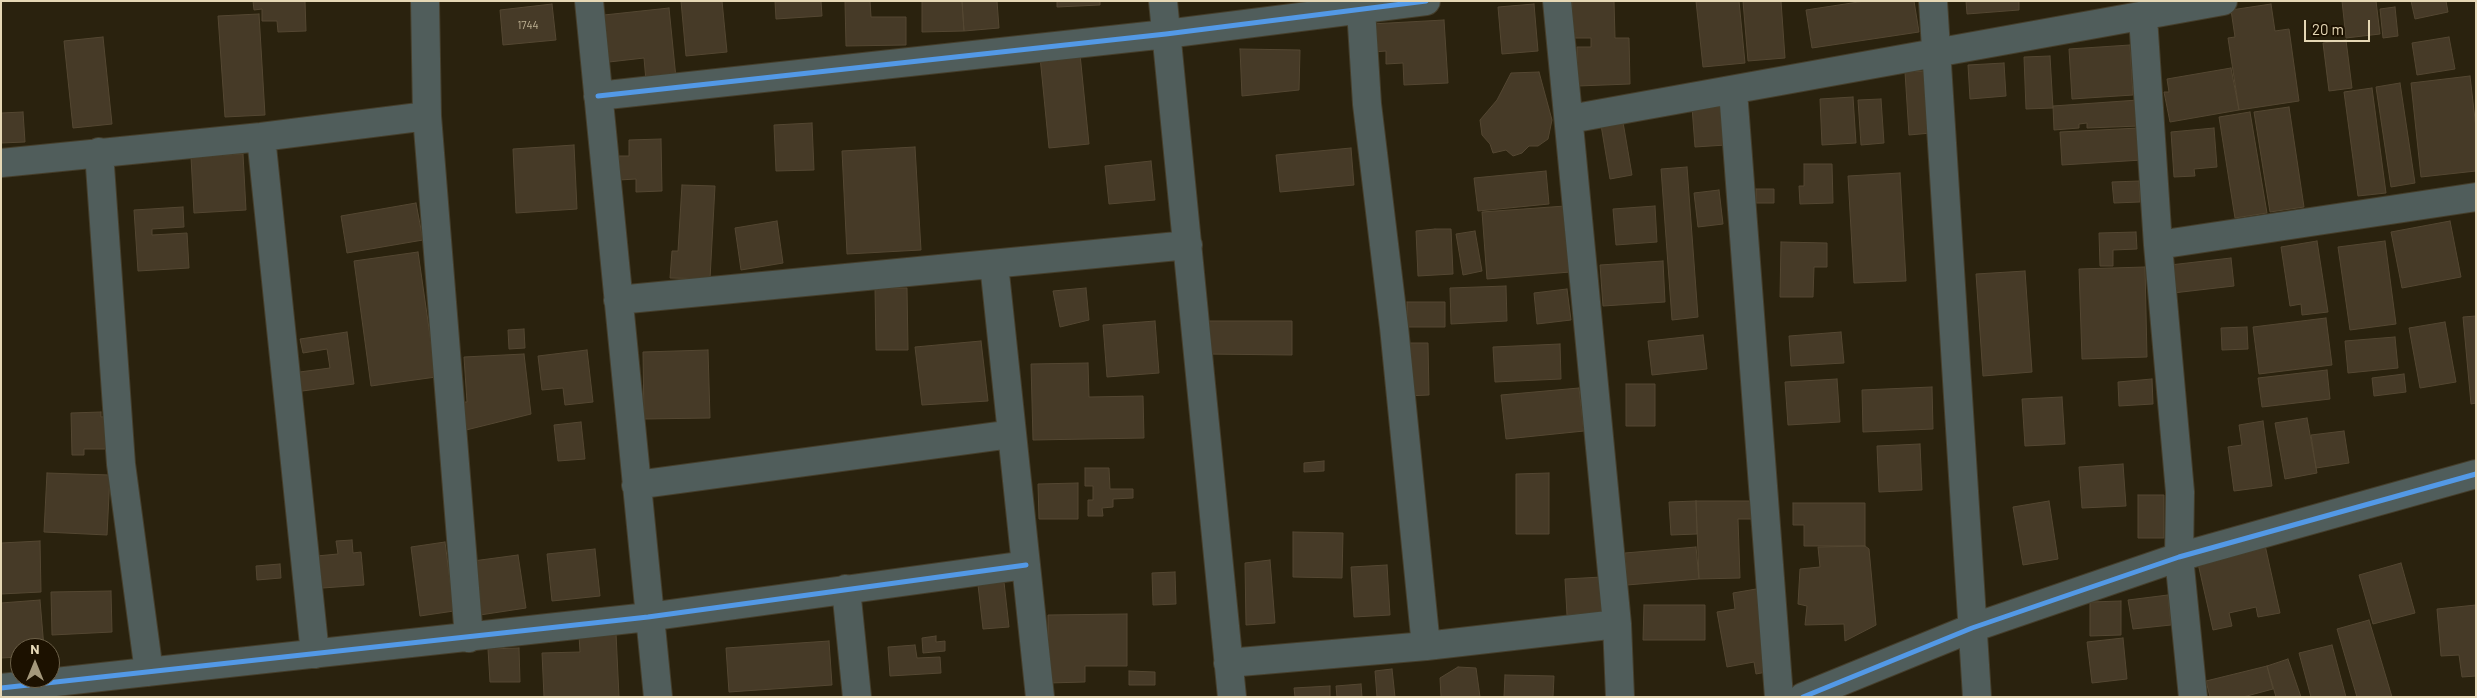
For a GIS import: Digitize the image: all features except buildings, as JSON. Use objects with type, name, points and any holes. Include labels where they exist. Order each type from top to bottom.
[{"type":"street","points":[[425,1],[427,116],[468,638]]},
{"type":"street","points":[[589,1],[648,617],[658,697]]},
{"type":"street","points":[[1163,1],[1232,697]]},
{"type":"street","points":[[598,96],[1166,34],[1426,1]]},
{"type":"street","points":[[1557,1],[1570,119],[1617,624],[1620,697]]},
{"type":"street","points":[[1932,1],[1976,697]]},
{"type":"street","points":[[1570,119],[2223,1]]},
{"type":"street","points":[[1361,9],[1367,104],[1394,327],[1426,646]]},
{"type":"street","points":[[2143,16],[2158,244],[2180,492],[2179,557],[2193,697]]},
{"type":"street","points":[[1733,91],[1779,697]]},
{"type":"street","points":[[1,163],[261,137],[427,116]]},
{"type":"street","points":[[261,137],[315,654]]},
{"type":"street","points":[[99,152],[121,464],[149,672]]},
{"type":"street","points":[[2158,244],[2476,197]]},
{"type":"street","points":[[618,300],[1188,245]]},
{"type":"street","points":[[994,264],[1040,697]]},
{"type":"street","points":[[636,485],[1012,434]]},
{"type":"street","points":[[1803,697],[1972,628],[2179,557],[2476,474]]},
{"type":"street","points":[[1,688],[648,617],[1026,565]]},
{"type":"street","points":[[846,589],[857,697]]},
{"type":"street","points":[[1228,663],[1426,646],[1617,624]]},
{"type":"cycle path","points":[[598,96],[1166,34],[1426,1]]},
{"type":"cycle path","points":[[1803,697],[1972,628],[2179,557],[2476,474]]},
{"type":"cycle path","points":[[1,688],[648,617],[1026,565]]}]
